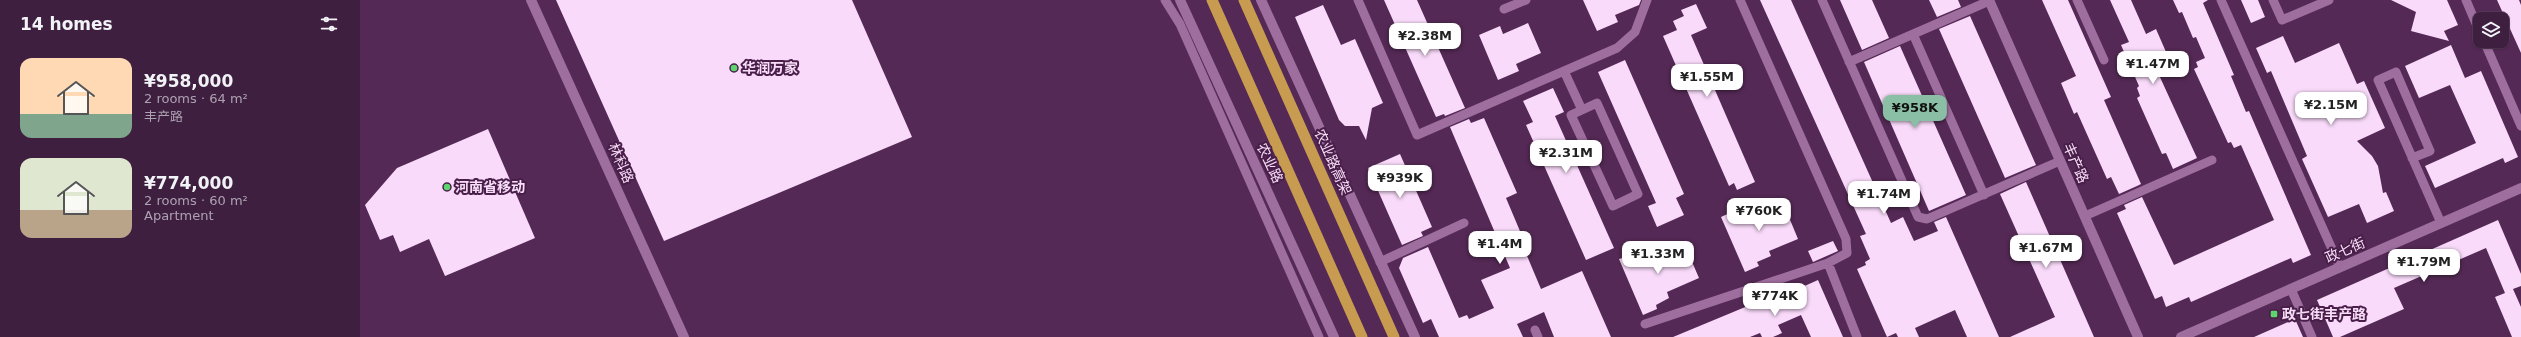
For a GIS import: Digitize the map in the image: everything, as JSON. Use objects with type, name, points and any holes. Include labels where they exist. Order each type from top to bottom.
[{"type":"highway","points":[[1212,0],[1362,337]]},
{"type":"highway","name":"农业路高架","points":[[1244,0],[1394,337]]},
{"type":"street","name":"林科路","points":[[531,0],[684,337]]},
{"type":"street","name":"农业路","points":[[1180,0],[1334,337]]},
{"type":"street","points":[[1261,0],[1414,337]]},
{"type":"street","name":"丰产路","points":[[1989,0],[2138,337]]},
{"type":"street","name":"政七街","points":[[2181,337],[2521,188]]},
{"type":"lane","points":[[1165,0],[1180,24],[1319,337]]},
{"type":"lane","points":[[1358,0],[1417,135],[1617,48],[1635,32],[1647,0]]},
{"type":"lane","points":[[1504,9],[1526,0]]},
{"type":"lane","points":[[1645,324],[1828,263],[1847,253],[1846,239],[1740,0]]},
{"type":"lane","points":[[1822,0],[1918,217],[1927,219],[2060,161]]},
{"type":"lane","points":[[1850,62],[1989,0]]},
{"type":"lane","points":[[2077,0],[2104,60]]},
{"type":"lane","points":[[2221,0],[2340,267]]},
{"type":"lane","points":[[2274,0],[2282,20],[2329,0]]},
{"type":"lane","points":[[2466,0],[2473,16]]},
{"type":"lane","points":[[1913,34],[1984,195]]},
{"type":"lane","points":[[2487,48],[2521,126]]},
{"type":"lane","points":[[1564,71],[1582,110]]},
{"type":"lane","points":[[2412,158],[2430,151],[2396,72],[2378,80],[2412,158],[2441,223]]},
{"type":"lane","points":[[1597,103],[1638,194],[1613,206],[1571,115],[1582,110],[1597,103]]},
{"type":"lane","points":[[2085,216],[2212,160]]},
{"type":"lane","points":[[1380,262],[1464,223]]},
{"type":"lane","points":[[1828,263],[1857,337]]},
{"type":"lane","points":[[2291,289],[2312,337]]},
{"type":"building","name":"华润万家","points":[[556,0],[852,0],[912,137],[664,241]]},
{"type":"building","points":[[1384,0],[1417,0],[1465,108],[1445,116],[1444,114],[1436,117]]},
{"type":"building","points":[[1583,0],[1641,0],[1639,5],[1615,15],[1618,22],[1597,31]]},
{"type":"building","points":[[1760,0],[1791,0],[1891,223],[1903,217],[1914,241],[1938,231],[1934,222],[1946,217],[1999,337],[1967,337],[1955,310],[1915,328],[1919,337],[1898,337],[1896,333],[1887,337],[1857,269],[1866,265],[1865,262],[1870,259],[1860,236],[1866,234]]},
{"type":"building","points":[[1840,0],[1872,0],[1889,38],[1862,50]]},
{"type":"building","points":[[1929,0],[1958,0],[1961,7],[1937,17]]},
{"type":"building","points":[[2042,0],[2068,0],[2111,97],[2104,100],[2141,184],[2119,194],[2111,177],[2107,179],[2077,112],[2074,114],[2061,83],[2076,76]]},
{"type":"building","points":[[2110,0],[2131,0],[2146,34],[2156,29],[2173,68],[2159,75],[2197,158],[2173,169],[2166,153],[2162,154],[2137,98],[2140,96],[2137,88],[2139,86],[2121,45],[2129,42]]},
{"type":"building","points":[[2173,0],[2208,0],[2203,3],[2234,75],[2231,76],[2246,112],[2249,111],[2311,255],[2293,263],[2291,258],[2191,302],[2189,297],[2166,307],[2162,296],[2155,299],[2117,213],[2126,209],[2124,205],[2142,197],[2174,265],[2274,220],[2241,145],[2234,148],[2231,142],[2228,143],[2194,69],[2198,67],[2196,62],[2205,58],[2196,37],[2193,38],[2182,12],[2179,13]]},
{"type":"building","points":[[2241,0],[2258,0],[2265,17],[2251,23]]},
{"type":"building","points":[[2391,0],[2447,0],[2458,25],[2444,31],[2449,41],[2411,31],[2416,12]]},
{"type":"building","points":[[2497,0],[2519,0],[2521,5],[2521,53],[2509,26],[2509,12],[2502,12]]},
{"type":"building","points":[[1696,4],[1707,28],[1691,35],[1755,182],[1737,190],[1734,183],[1729,186],[1663,36],[1677,30],[1673,21],[1684,16],[1681,10]]},
{"type":"building","points":[[1323,5],[1341,45],[1355,39],[1383,103],[1372,108],[1366,140],[1359,126],[1345,126],[1339,120],[1295,17]]},
{"type":"building","points":[[1970,16],[2036,165],[2005,178],[1939,29]]},
{"type":"building","points":[[1528,23],[1541,53],[1516,64],[1519,71],[1498,80],[1479,35],[1500,26],[1503,34]]},
{"type":"building","points":[[2283,36],[2295,63],[2339,43],[2357,84],[2364,81],[2385,128],[2357,141],[2372,156],[2378,166],[2383,193],[2386,192],[2394,211],[2367,223],[2359,204],[2328,217],[2302,159],[2307,156],[2271,71],[2267,73],[2256,48]]},
{"type":"building","points":[[2451,45],[2465,78],[2481,71],[2518,157],[2505,163],[2503,158],[2435,188],[2425,166],[2476,143],[2450,85],[2419,98],[2405,66]]},
{"type":"building","points":[[1900,46],[1966,195],[1929,211],[1864,62]]},
{"type":"building","points":[[1625,60],[1684,194],[1676,198],[1684,215],[1657,227],[1648,206],[1656,203],[1598,72]]},
{"type":"building","points":[[1553,88],[1564,112],[1555,116],[1614,248],[1586,260],[1526,125],[1533,122],[1523,101]]},
{"type":"building","points":[[1484,118],[1517,193],[1506,198],[1525,243],[1522,244],[1541,289],[1582,271],[1611,337],[1554,337],[1544,312],[1517,324],[1523,337],[1439,337],[1431,319],[1423,323],[1399,268],[1403,258],[1428,247],[1459,318],[1467,315],[1469,319],[1494,308],[1481,280],[1510,268],[1450,127],[1469,119],[1471,123]]},
{"type":"building","name":"河南省移动","points":[[488,129],[535,238],[445,276],[429,239],[400,252],[393,235],[380,240],[365,205],[397,168]]},
{"type":"building","points":[[1400,154],[1432,227],[1421,232],[1423,236],[1402,245],[1368,168]]},
{"type":"building","points":[[2026,182],[2094,337],[2010,337],[2055,317],[2000,194]]},
{"type":"building","points":[[1781,198],[1798,239],[1769,251],[1771,256],[1757,262],[1759,266],[1745,272],[1721,217],[1749,204],[1752,211]]},
{"type":"building","points":[[2498,220],[2521,274],[2521,286],[2513,289],[2521,307],[2521,337],[2512,337],[2495,297],[2505,293],[2486,248],[2394,288],[2404,309],[2340,337],[2333,337],[2317,300]]},
{"type":"building","points":[[1683,241],[1699,278],[1667,292],[1669,298],[1656,305],[1657,309],[1643,315],[1619,259],[1648,250],[1650,256]]},
{"type":"building","points":[[1833,241],[1838,251],[1813,262],[1808,251]]},
{"type":"building","points":[[1818,280],[1843,337],[1811,337],[1801,315],[1778,325],[1782,333],[1773,337],[1762,337],[1760,333],[1750,337],[1673,337],[1779,293],[1780,297]]},
{"type":"building","points":[[2295,319],[2303,337],[2254,337]]},
{"type":"place","name":"华润万家","points":[[734,68]]},
{"type":"place","name":"河南省移动","points":[[447,187]]},
{"type":"place","name":"政七街丰产路","points":[[2274,314]]}]
